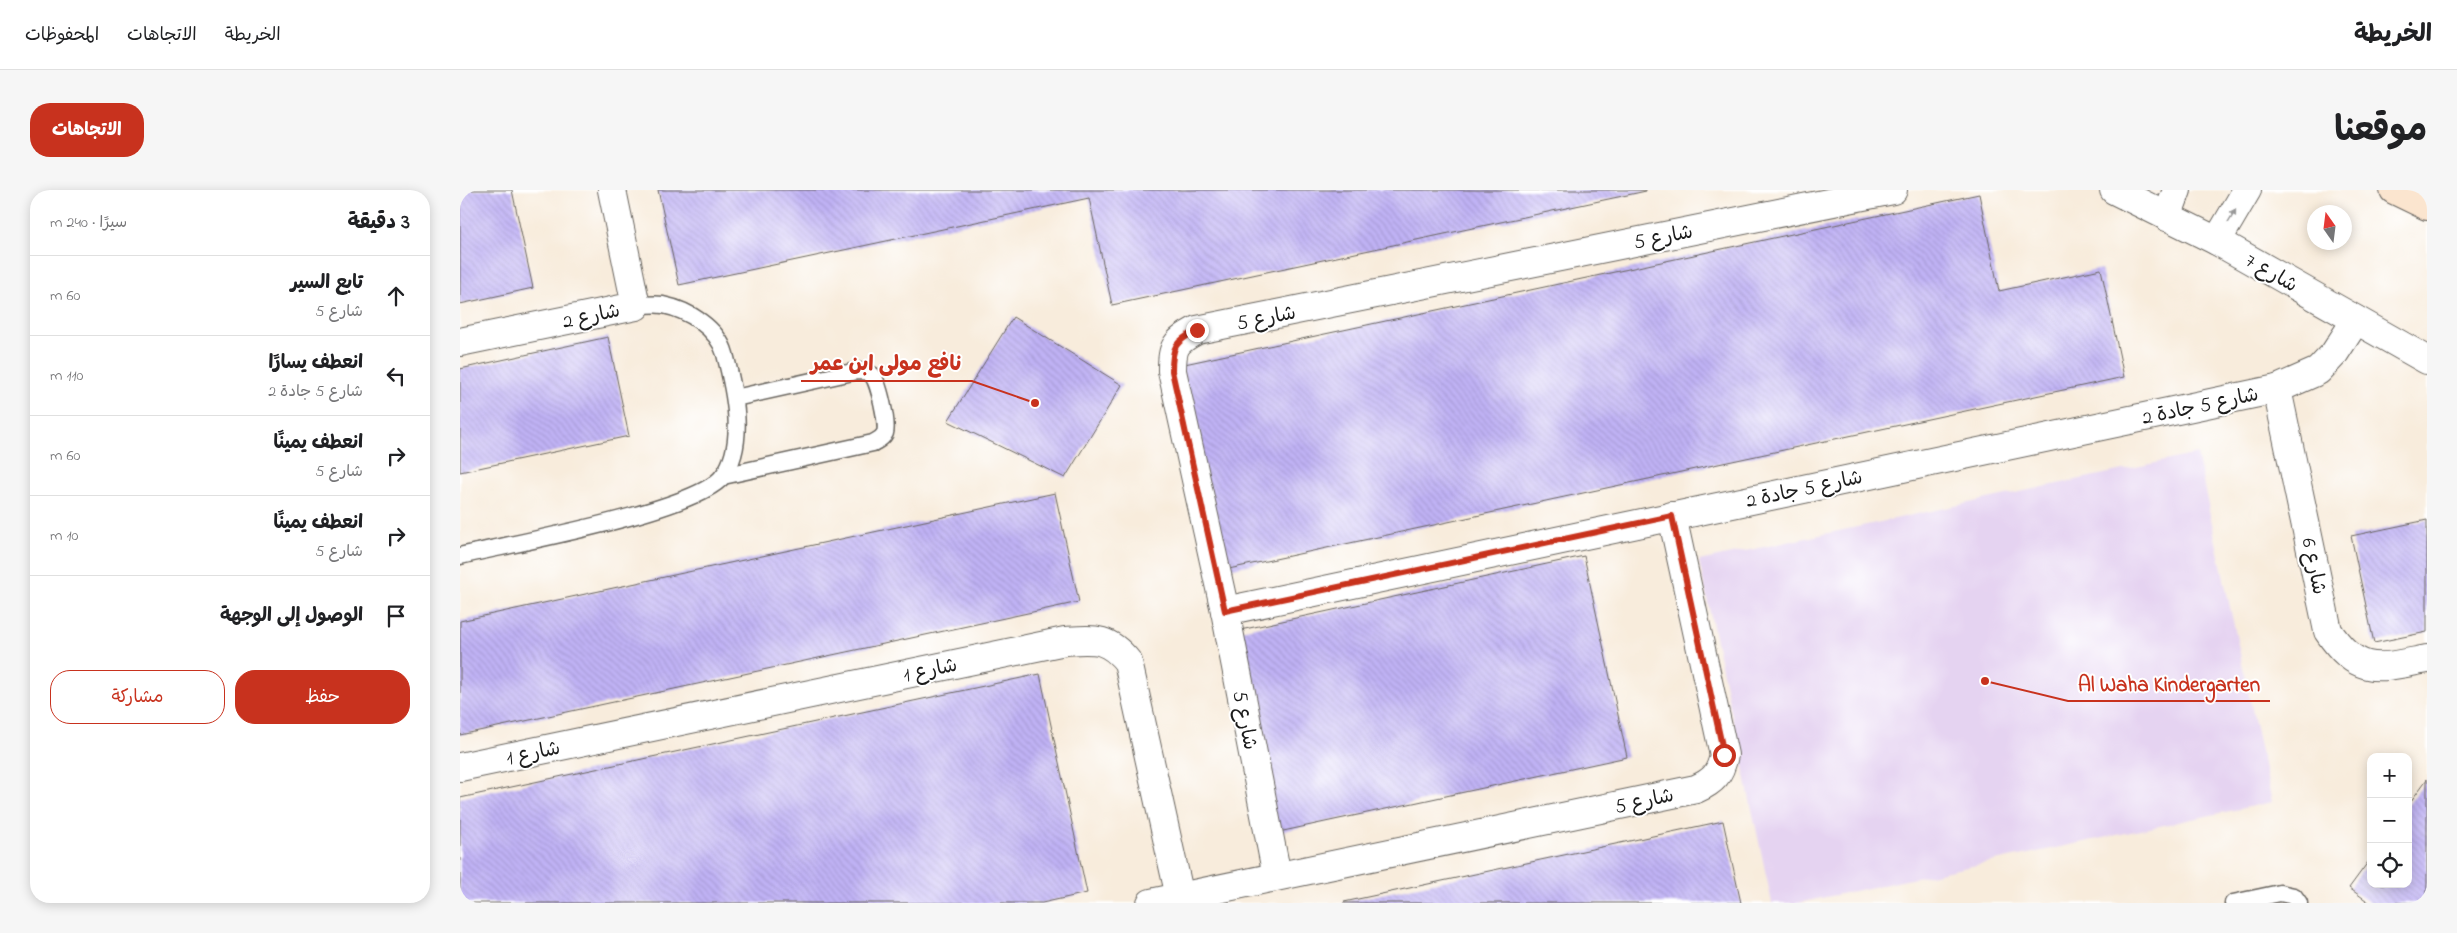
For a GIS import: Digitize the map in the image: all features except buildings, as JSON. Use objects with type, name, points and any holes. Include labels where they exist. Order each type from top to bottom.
[{"type":"main road","points":[[2393,191],[2427,206]]},
{"type":"street","name":"شارع 2","points":[[460,342],[636,306],[612,190]]},
{"type":"street","name":"شارع 5","points":[[1277,876],[1225,611],[1172,371],[1172,353],[1182,338],[1197,330],[1893,190]]},
{"type":"street","name":"شارع 7","points":[[2114,190],[2217,241],[2427,360]]},
{"type":"street","points":[[2168,217],[2177,190]]},
{"type":"street","points":[[2217,241],[2247,190]]},
{"type":"street","name":"شارع 5 جادة 2","points":[[1225,611],[2277,388],[2318,371],[2334,354],[2356,320]]},
{"type":"street","name":"شارع 6","points":[[2277,388],[2328,631],[2341,651],[2358,662],[2369,666],[2387,666],[2427,659]]},
{"type":"street","name":"شارع 5","points":[[1180,897],[1696,789],[1712,782],[1722,767],[1724,755],[1672,516]]},
{"type":"street","name":"شارع 1","points":[[460,767],[1064,641],[1089,639],[1107,642],[1117,648],[1128,662],[1180,897]]},
{"type":"street","points":[[1151,903],[1180,897]]},
{"type":"lane","points":[[636,306],[662,305],[677,310],[709,328],[724,348],[735,398],[735,448],[723,476]]},
{"type":"lane","points":[[460,556],[643,514],[683,500],[705,489],[723,476],[873,443],[881,439],[885,432],[886,423],[877,384],[873,376],[865,371],[857,371],[735,398]]},
{"type":"lane","points":[[2233,903],[2280,893],[2294,896],[2299,903]]},
{"type":"shaded area","points":[[2197,454],[2272,802],[1798,903],[1772,903],[1699,561]]},
{"type":"place","name":"نافع مولى ابن عمر","points":[[1035,403]]},
{"type":"place","name":"Al Waha Kindergarten","points":[[1985,681]]},
{"type":"route","points":[[1197,330],[1182,338],[1175,345],[1172,353],[1172,371],[1225,611],[1672,516],[1724,755]]}]
